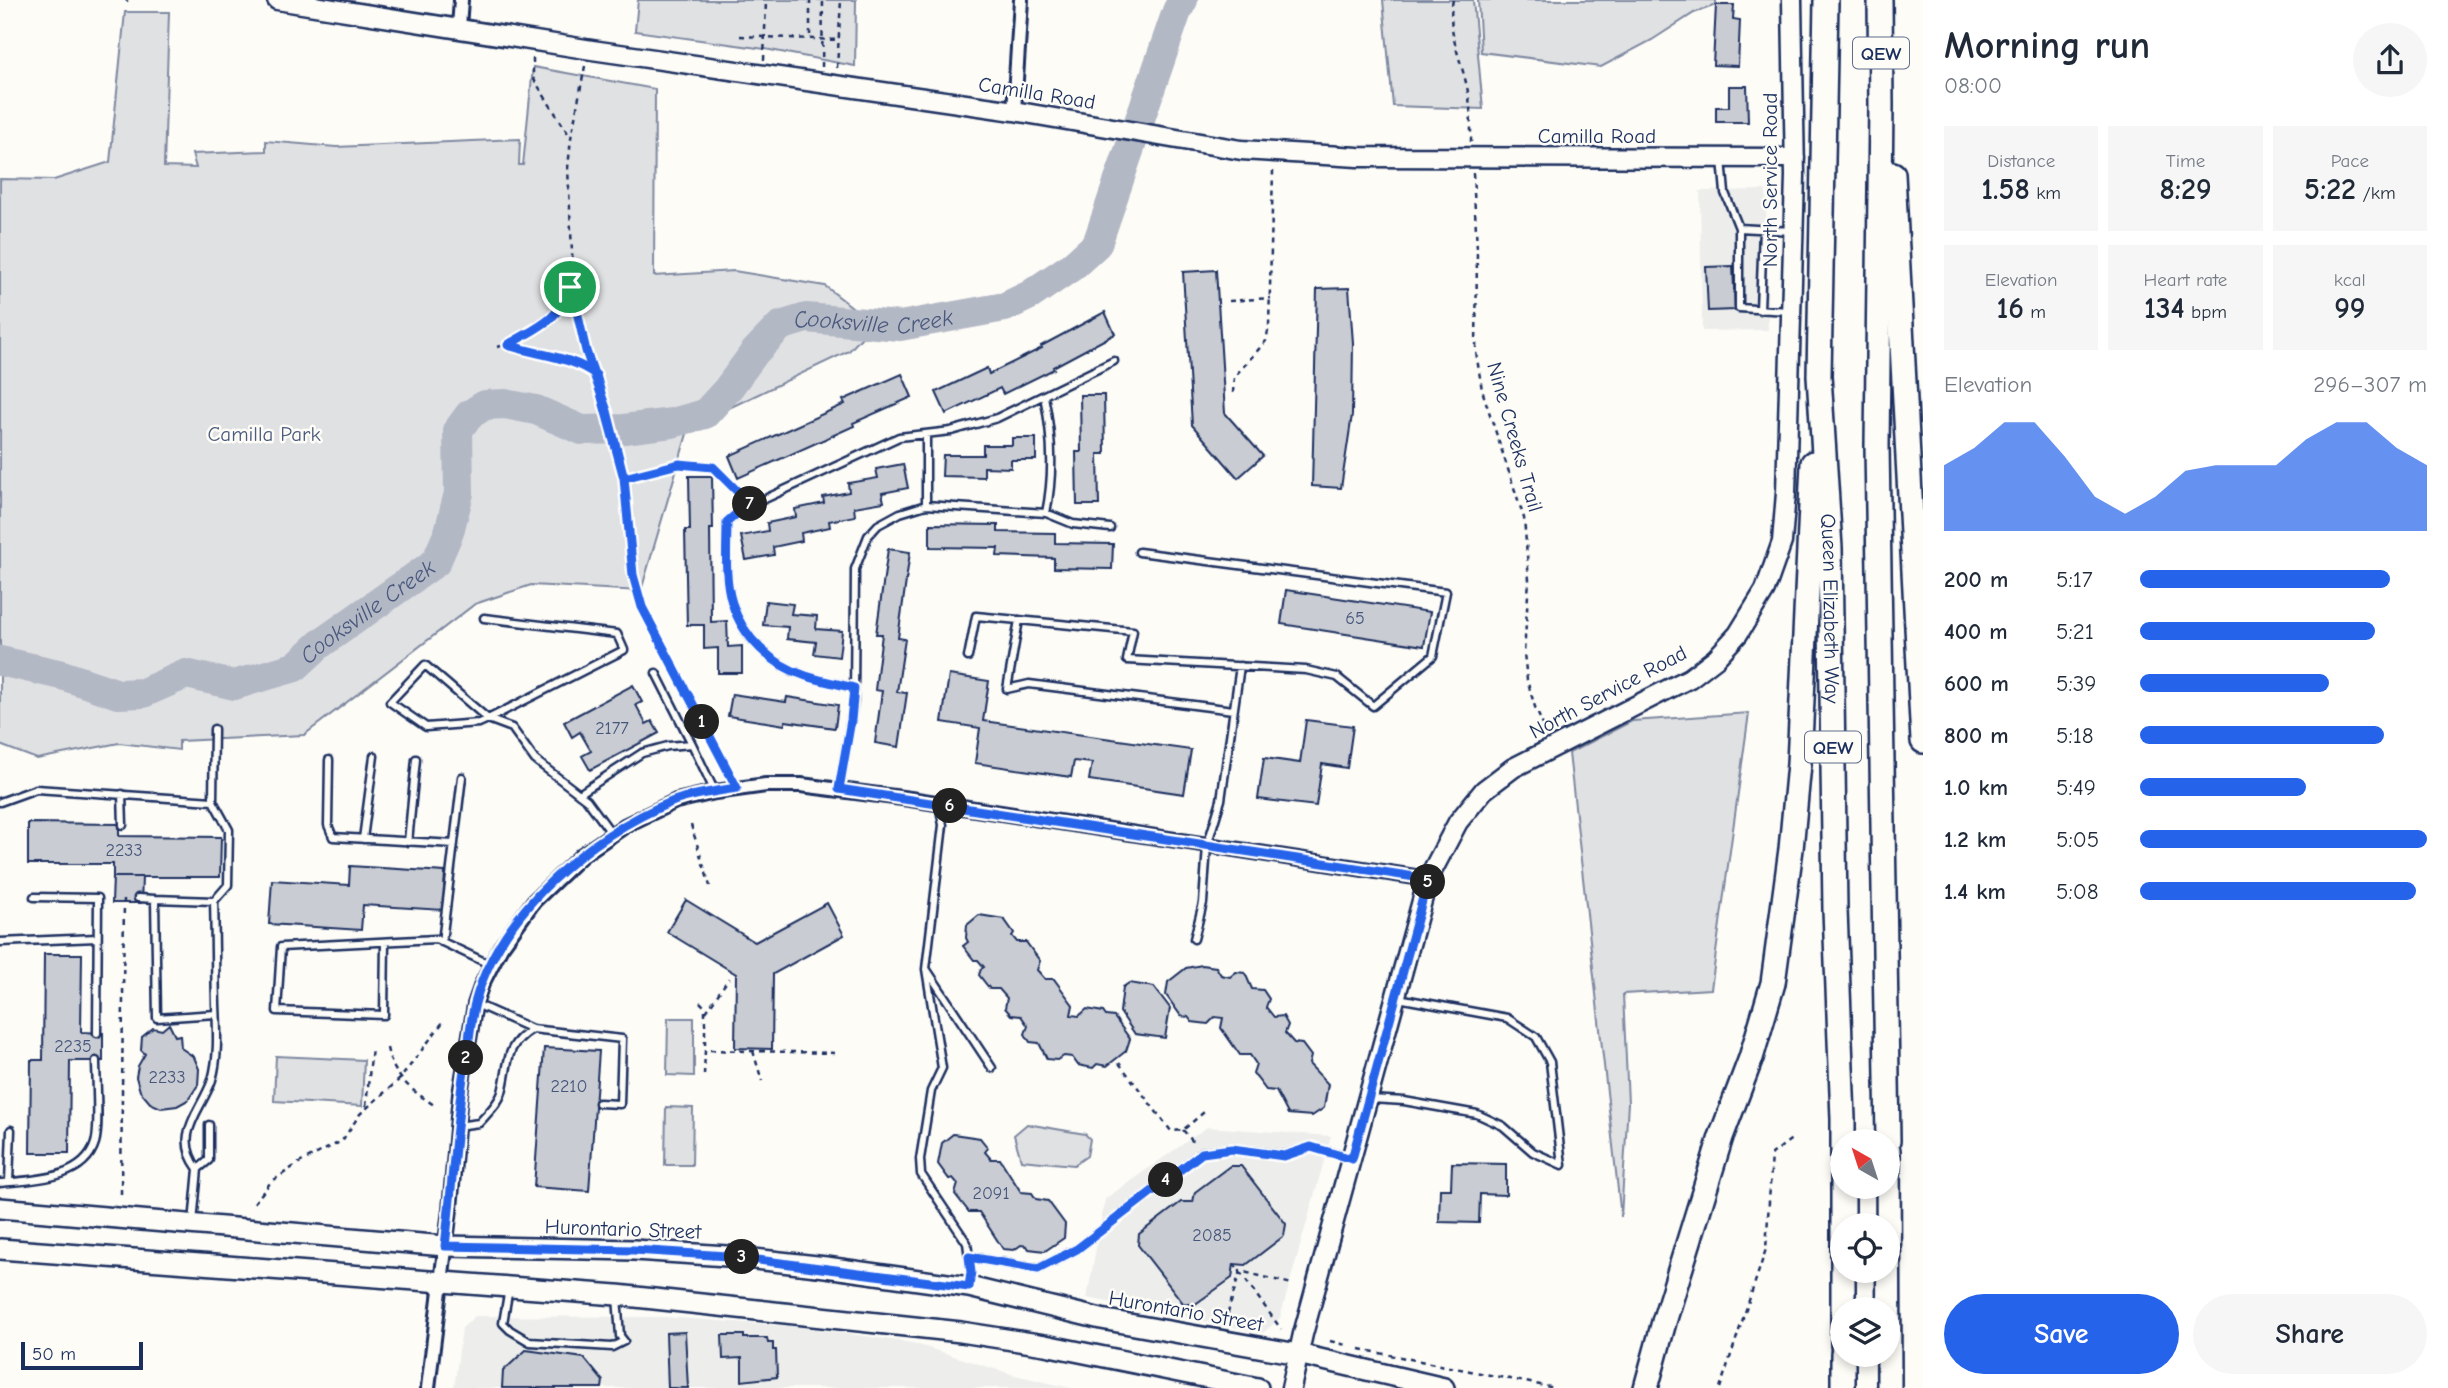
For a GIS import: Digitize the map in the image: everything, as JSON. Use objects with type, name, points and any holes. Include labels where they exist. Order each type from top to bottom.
[{"type":"highway","name":"Queen Elizabeth Way","points":[[1826,0],[1819,376],[1830,548],[1835,910],[1843,1119],[1843,1297]]},
{"type":"highway","name":"QEW","points":[[1880,0],[1877,446],[1888,1129]]},
{"type":"highway","points":[[1881,106],[1895,185],[1923,741]]},
{"type":"highway","points":[[1646,1388],[1717,1150],[1751,1058],[1773,983],[1799,764],[1809,522],[1819,376]]},
{"type":"highway","points":[[1888,1199],[1889,1387]]},
{"type":"highway","points":[[1843,1367],[1843,1388]]},
{"type":"main road","name":"Hurontario Street","points":[[0,1208],[445,1246],[634,1250],[727,1256],[969,1287],[1101,1319],[1298,1354],[1444,1388]]},
{"type":"main road","points":[[0,1249],[617,1295],[961,1332],[1045,1345],[1258,1388]]},
{"type":"street","name":"Camilla Road","points":[[277,0],[592,50],[1014,111],[1241,150],[1358,157],[1795,158]]},
{"type":"street","points":[[459,27],[461,0]]},
{"type":"street","points":[[1014,111],[1021,0]]},
{"type":"street","name":"North Service Road","points":[[1292,1388],[1298,1354],[1428,879],[1458,822],[1484,790],[1513,768],[1690,678],[1716,658],[1738,634],[1765,590],[1782,542],[1786,493],[1795,158],[1792,0]]},
{"type":"street","points":[[428,1388],[457,1126],[475,1004],[491,965],[514,925],[534,901],[582,855],[612,834],[676,801],[737,788],[766,785],[839,789],[1428,879]]},
{"type":"lane","points":[[1722,159],[1725,193],[1739,228],[1738,308],[1791,312]]},
{"type":"lane","points":[[1739,228],[1794,231]]},
{"type":"lane","points":[[1760,310],[1763,229]]},
{"type":"lane","points":[[854,688],[805,676],[762,653],[732,603],[727,570],[727,522],[751,505],[899,437],[951,431],[997,418],[1114,361]]},
{"type":"lane","points":[[1044,396],[1049,421],[1052,488],[1046,513]]},
{"type":"lane","points":[[926,434],[926,505]]},
{"type":"lane","points":[[839,789],[854,688],[855,569],[868,536],[878,525],[900,513],[926,505],[1046,513],[1073,524],[1110,528]]},
{"type":"lane","points":[[968,657],[976,616],[1133,631],[1127,660],[1306,670],[1337,677],[1373,706],[1433,656],[1446,592],[1139,552]]},
{"type":"lane","points":[[484,618],[617,634],[624,650],[488,719],[479,723],[426,727],[390,702],[425,665],[488,719],[512,728],[535,760],[600,814],[612,834]]},
{"type":"lane","points":[[1019,620],[1007,689],[1029,684],[1233,710]]},
{"type":"lane","points":[[1194,939],[1203,903],[1207,846],[1221,800],[1240,666]]},
{"type":"lane","points":[[656,673],[715,792]]},
{"type":"lane","points":[[193,1225],[198,1169],[189,1157],[189,1123],[211,1081],[217,1052],[214,901],[228,885],[229,830],[214,801],[214,729]]},
{"type":"lane","points":[[579,794],[642,753],[668,746],[692,744]]},
{"type":"lane","points":[[363,839],[374,756]]},
{"type":"lane","points":[[408,842],[416,758]]},
{"type":"lane","points":[[329,760],[327,825],[333,837],[454,845]]},
{"type":"lane","points":[[442,942],[462,777]]},
{"type":"lane","points":[[0,802],[36,789],[214,801]]},
{"type":"lane","points":[[122,794],[123,825]]},
{"type":"lane","points":[[939,804],[943,825],[926,968],[942,1068],[931,1091],[920,1159],[921,1174],[967,1243],[971,1272],[969,1287]]},
{"type":"lane","points":[[34,897],[107,898]]},
{"type":"lane","points":[[97,1033],[98,898]]},
{"type":"lane","points":[[138,898],[214,901]]},
{"type":"lane","points":[[155,899],[157,1018],[216,1014]]},
{"type":"lane","points":[[0,942],[97,938]]},
{"type":"lane","points":[[384,942],[384,1015],[277,1011],[281,947],[436,939],[491,965]]},
{"type":"lane","points":[[926,968],[992,1068]]},
{"type":"lane","points":[[1369,1099],[1404,1101],[1477,1114],[1503,1126],[1533,1152],[1562,1165],[1550,1062],[1536,1037],[1507,1018],[1396,998]]},
{"type":"lane","points":[[475,1004],[531,1029],[622,1039],[620,1104],[598,1103]]},
{"type":"lane","points":[[457,1126],[480,1123],[502,1094],[508,1054],[520,1036],[531,1029]]},
{"type":"lane","points":[[0,1183],[38,1179],[73,1170],[87,1161],[96,1142],[96,1061]]},
{"type":"lane","points":[[198,1169],[209,1160],[209,1125]]},
{"type":"lane","points":[[9,1182],[11,1130]]},
{"type":"lane","points":[[969,1257],[1038,1269],[1077,1249],[1202,1153],[1232,1149],[1284,1156],[1311,1147],[1352,1159]]},
{"type":"lane","points":[[509,1287],[503,1323],[530,1342],[612,1347],[625,1341],[620,1336],[617,1295]]},
{"type":"path","points":[[763,74],[766,0]]},
{"type":"path","points":[[810,0],[810,37]]},
{"type":"path","points":[[823,0],[822,38],[829,84]]},
{"type":"path","points":[[829,84],[839,40],[841,0]]},
{"type":"path","points":[[1453,0],[1451,10],[1455,43],[1467,85],[1472,123],[1471,143]]},
{"type":"path","points":[[740,36],[839,40]]},
{"type":"path","points":[[532,40],[533,78],[571,138]]},
{"type":"path","points":[[592,50],[584,69],[568,168],[578,316],[624,478],[633,575],[642,607],[737,788]]},
{"type":"path","points":[[1233,393],[1234,377],[1266,341],[1272,298],[1273,171]]},
{"type":"path","name":"Nine Creeks Trail","points":[[1472,172],[1478,249],[1476,352],[1482,390],[1524,518],[1529,580],[1524,653],[1527,680],[1535,707],[1554,748]]},
{"type":"path","points":[[497,347],[508,345],[538,329],[554,316],[566,299],[573,273]]},
{"type":"path","points":[[1229,301],[1272,298]]},
{"type":"path","points":[[508,345],[583,365],[596,375]]},
{"type":"path","points":[[624,478],[679,464],[713,467],[751,505]]},
{"type":"path","points":[[691,825],[710,886]]},
{"type":"path","points":[[121,1194],[124,898]]},
{"type":"path","points":[[706,1012],[729,978]]},
{"type":"path","points":[[700,1002],[706,1012],[704,1075]]},
{"type":"path","points":[[254,1203],[271,1182],[342,1140],[366,1108],[400,1079],[443,1022]]},
{"type":"path","points":[[366,1108],[372,1047]]},
{"type":"path","points":[[387,1048],[392,1068],[400,1079],[434,1105]]},
{"type":"path","points":[[705,1050],[836,1052]]},
{"type":"path","points":[[753,1051],[762,1082]]},
{"type":"path","points":[[1119,1062],[1171,1131],[1183,1130],[1204,1112]]},
{"type":"path","points":[[1183,1130],[1202,1153]]},
{"type":"path","points":[[1720,1388],[1766,1249],[1772,1154],[1794,1137]]},
{"type":"path","points":[[1234,1264],[1281,1329]]},
{"type":"path","points":[[1240,1271],[1292,1284]]},
{"type":"path","points":[[1219,1339],[1240,1271]]},
{"type":"path","points":[[1330,1341],[1555,1388]]},
{"type":"shaded area","points":[[1766,190],[1768,330],[1702,331],[1700,191]]},
{"type":"shaded area","points":[[1207,1127],[1331,1136],[1280,1318],[1263,1333],[1087,1298],[1105,1199]]},
{"type":"shaded area","points":[[475,1316],[665,1317],[801,1327],[913,1343],[1011,1374],[1071,1388],[454,1388],[462,1328]]},
{"type":"green space","points":[[638,0],[856,0],[855,66],[765,49],[635,31]]},
{"type":"green space","points":[[1383,0],[1473,0],[1483,109],[1393,106]]},
{"type":"green space","points":[[1478,0],[1716,0],[1716,5],[1694,13],[1652,40],[1601,67],[1481,52]]},
{"type":"green space","name":"Camilla Park","points":[[125,12],[169,12],[164,167],[196,168],[192,154],[266,151],[266,141],[336,147],[520,139],[519,165],[523,165],[533,67],[655,89],[654,276],[734,271],[825,286],[874,324],[849,351],[689,427],[641,591],[531,585],[475,604],[304,735],[179,741],[179,750],[119,743],[37,759],[0,745],[0,179],[54,180],[110,162]]},
{"type":"green space","points":[[1749,713],[1711,989],[1623,994],[1628,1103],[1621,1217],[1569,753],[1632,721]]},
{"type":"green space","points":[[668,1018],[694,1018],[694,1076],[667,1075]]},
{"type":"green space","points":[[276,1056],[364,1060],[362,1106],[274,1101]]},
{"type":"green space","points":[[666,1107],[693,1108],[692,1165],[665,1165]]},
{"type":"green space","points":[[1027,1124],[1085,1134],[1090,1139],[1087,1156],[1074,1165],[1021,1160],[1014,1135]]},
{"type":"building","points":[[1716,5],[1734,5],[1733,19],[1740,20],[1738,66],[1713,65]]},
{"type":"building","points":[[1729,86],[1747,86],[1748,122],[1716,122],[1716,107],[1729,107]]},
{"type":"building","points":[[1733,266],[1735,310],[1708,311],[1706,267]]},
{"type":"building","points":[[1216,270],[1225,413],[1263,456],[1238,478],[1192,425],[1183,272]]},
{"type":"building","points":[[1349,288],[1353,343],[1352,415],[1341,488],[1312,486],[1317,289]]},
{"type":"building","points":[[1105,312],[1115,334],[1003,394],[1000,388],[946,414],[936,392],[987,368],[989,374]]},
{"type":"building","points":[[902,374],[912,397],[738,478],[729,456],[845,404],[843,400]]},
{"type":"building","points":[[1080,395],[1104,395],[1105,454],[1098,454],[1099,505],[1077,505],[1076,452],[1081,452]]},
{"type":"building","points":[[1012,438],[1036,438],[1036,460],[1011,460],[1011,468],[984,467],[984,477],[942,476],[943,455],[983,455],[983,445],[1012,445]]},
{"type":"building","points":[[903,464],[908,488],[882,493],[884,502],[854,507],[855,516],[829,521],[830,527],[801,533],[802,541],[773,547],[774,555],[746,560],[741,536],[768,531],[767,523],[796,517],[795,509],[824,503],[823,497],[849,492],[848,483],[878,478],[876,469]]},
{"type":"building","points":[[689,476],[712,476],[711,622],[727,621],[728,647],[742,646],[742,673],[718,673],[718,648],[704,649],[704,625],[687,625],[685,530],[690,530]]},
{"type":"building","points":[[930,524],[998,525],[998,532],[1055,533],[1055,543],[1113,544],[1112,569],[1054,568],[1054,558],[997,556],[998,548],[930,547]]},
{"type":"building","points":[[888,549],[910,552],[898,638],[905,639],[897,692],[907,693],[899,747],[875,743],[882,691],[875,690],[882,634],[876,634]]},
{"type":"building","points":[[1286,590],[1430,612],[1424,646],[1281,624]]},
{"type":"building","points":[[766,601],[793,604],[791,614],[817,616],[816,629],[842,631],[839,657],[814,654],[816,642],[787,639],[788,627],[763,625]]},
{"type":"building","points":[[949,675],[989,681],[983,721],[1191,750],[1184,794],[1089,780],[1092,763],[1074,761],[1071,777],[975,763],[980,728],[942,722]]},
{"type":"building","points":[[633,685],[642,702],[636,705],[646,724],[652,721],[659,733],[590,770],[582,756],[591,751],[580,732],[572,737],[564,722]]},
{"type":"building","points":[[732,694],[786,702],[787,697],[838,705],[835,728],[785,721],[785,725],[728,716]]},
{"type":"building","points":[[1306,720],[1353,726],[1347,768],[1322,764],[1316,806],[1258,799],[1264,758],[1300,763]]},
{"type":"building","points":[[28,823],[119,824],[119,836],[221,837],[220,877],[113,877],[113,864],[28,864]]},
{"type":"building","points":[[350,866],[445,872],[443,910],[363,905],[361,930],[269,924],[272,880],[349,885]]},
{"type":"building","points":[[113,877],[142,877],[141,903],[112,903]]},
{"type":"building","points":[[686,900],[755,942],[827,903],[844,935],[773,974],[772,1049],[735,1048],[736,974],[667,932]]},
{"type":"building","points":[[979,915],[1004,919],[1017,942],[1026,942],[1040,961],[1037,970],[1045,979],[1054,979],[1073,1005],[1071,1015],[1079,1016],[1087,1009],[1114,1017],[1130,1039],[1126,1051],[1107,1066],[1097,1064],[1093,1068],[1078,1065],[1072,1057],[1047,1059],[1039,1043],[1030,1042],[1025,1034],[1028,1026],[1021,1016],[1011,1015],[1005,1008],[1007,998],[999,989],[990,989],[979,975],[984,967],[978,960],[974,960],[963,946],[968,942],[967,925]]},
{"type":"building","points":[[44,954],[82,954],[81,1032],[103,1033],[103,1061],[70,1061],[69,1153],[30,1153],[31,1060],[43,1060]]},
{"type":"building","points":[[1202,965],[1216,967],[1221,975],[1230,977],[1236,972],[1245,973],[1252,989],[1263,990],[1269,999],[1266,1007],[1274,1017],[1283,1016],[1288,1025],[1285,1033],[1294,1043],[1302,1044],[1311,1056],[1309,1064],[1328,1084],[1324,1108],[1312,1116],[1288,1114],[1276,1091],[1266,1090],[1253,1073],[1256,1064],[1250,1055],[1240,1055],[1221,1028],[1223,1018],[1215,1017],[1208,1024],[1192,1022],[1188,1017],[1181,1016],[1166,995],[1168,982],[1186,968]]},
{"type":"building","points":[[1129,983],[1154,987],[1170,1008],[1165,1038],[1135,1034],[1120,1012],[1123,987]]},
{"type":"building","points":[[169,1024],[175,1036],[180,1035],[181,1048],[194,1057],[199,1069],[198,1085],[188,1100],[177,1106],[161,1108],[150,1103],[140,1091],[136,1077],[138,1066],[145,1054],[141,1050],[142,1037],[153,1028],[162,1030]]},
{"type":"building","points":[[544,1048],[599,1051],[589,1191],[534,1187]]},
{"type":"building","points":[[953,1134],[980,1138],[988,1148],[985,1152],[991,1159],[1000,1159],[1021,1192],[1032,1193],[1036,1199],[1048,1201],[1065,1224],[1064,1238],[1045,1251],[1021,1245],[1014,1250],[1003,1249],[979,1212],[969,1212],[955,1194],[958,1184],[953,1178],[949,1179],[938,1164],[942,1143]]},
{"type":"building","points":[[1452,1163],[1506,1164],[1506,1195],[1480,1194],[1479,1223],[1439,1222],[1440,1189],[1451,1189]]},
{"type":"building","points":[[1230,1166],[1241,1166],[1286,1224],[1284,1236],[1246,1265],[1234,1264],[1232,1278],[1194,1305],[1183,1303],[1138,1245],[1139,1234],[1181,1202],[1193,1202],[1195,1192]]},
{"type":"building","points":[[685,1332],[688,1388],[668,1388],[666,1333]]},
{"type":"building","points":[[722,1335],[767,1338],[768,1343],[773,1343],[773,1350],[776,1350],[777,1377],[742,1381],[742,1358],[723,1359]]},
{"type":"building","points":[[526,1350],[584,1358],[603,1381],[602,1388],[502,1388],[503,1371]]},
{"type":"waterway","name":"Cooksville Creek","points":[[0,661],[62,675],[118,694],[143,693],[186,674],[234,685],[295,667],[320,644],[436,562],[449,532],[459,493],[458,430],[469,415],[485,405],[505,404],[536,410],[582,430],[624,429],[672,423],[705,414],[755,352],[780,326],[806,318],[900,326],[1005,307],[1030,295],[1074,265],[1097,244],[1183,0]]},
{"type":"route","points":[[570,287],[566,299],[554,316],[538,329],[508,345],[583,365],[596,375],[624,478],[679,464],[713,467],[751,505],[727,522],[727,570],[732,603],[762,653],[805,676],[854,688],[839,789],[1428,879],[1352,1159],[1311,1147],[1284,1156],[1232,1149],[1202,1153],[1077,1249],[1038,1269],[969,1257],[969,1287],[727,1256],[634,1250],[445,1246],[460,1094],[475,1004],[500,947],[514,925],[555,878],[582,855],[626,825],[676,801],[737,788],[642,607],[633,575],[624,478],[607,411],[596,375],[586,351],[578,316],[573,273],[570,287]]}]
